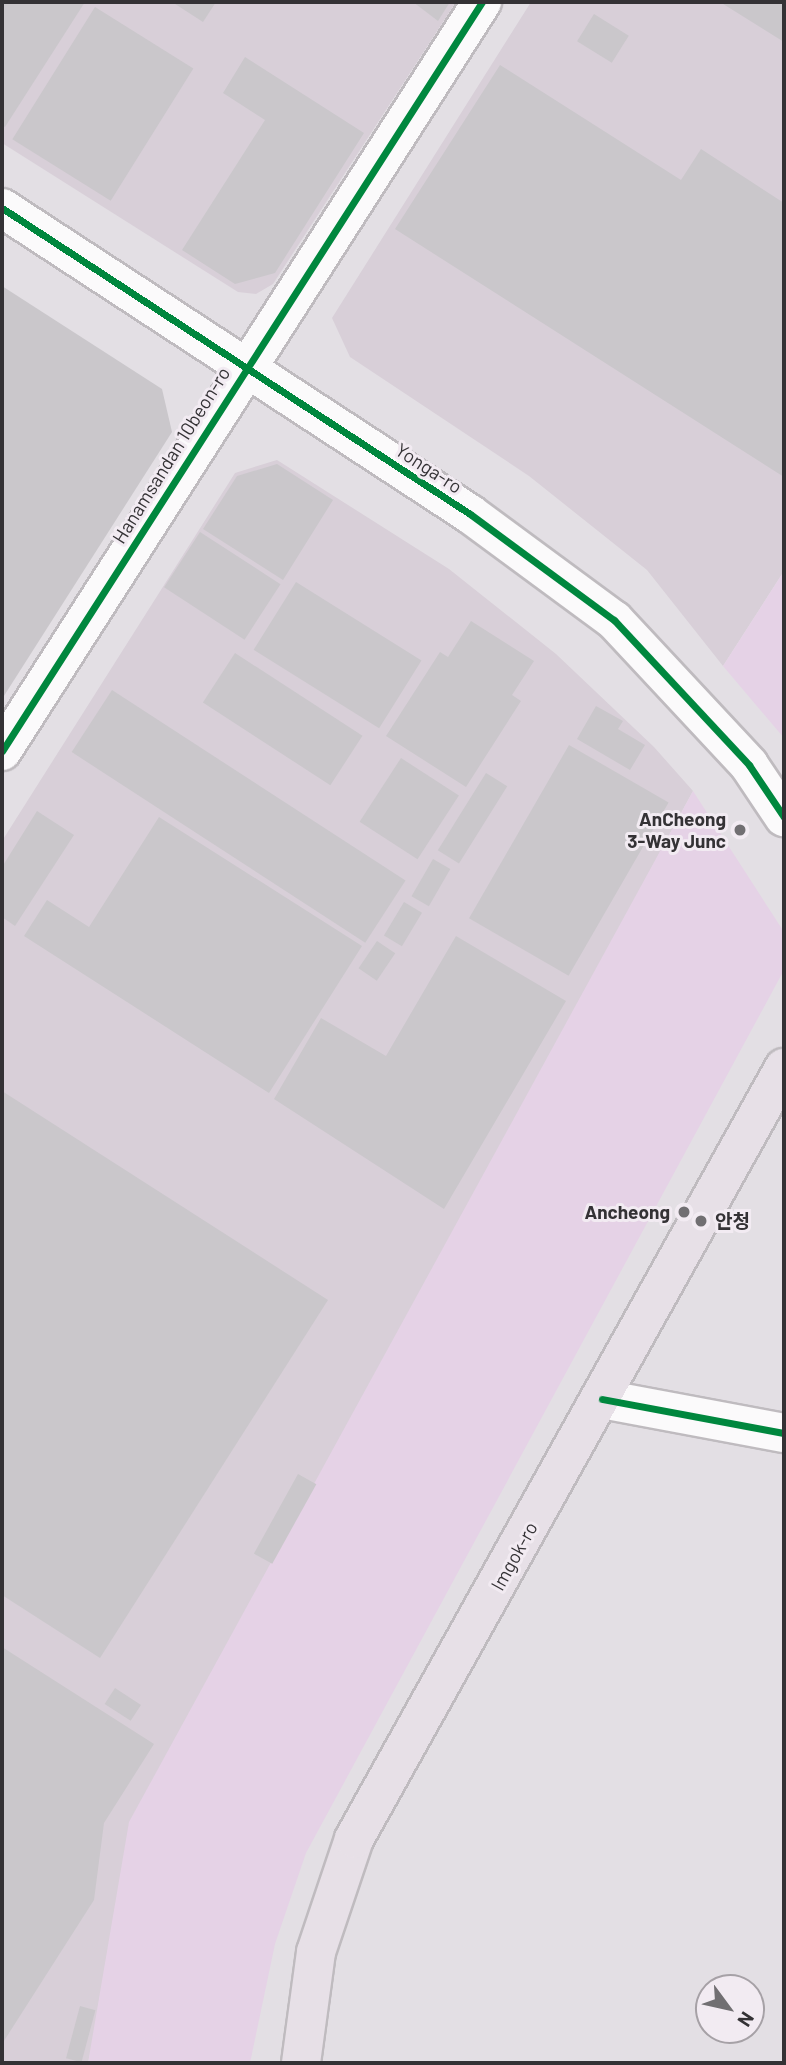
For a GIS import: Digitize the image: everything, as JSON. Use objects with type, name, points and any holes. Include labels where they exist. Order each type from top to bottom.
[{"type":"main road","name":"Imgok-ro","points":[[301,2063],[316,1952],[354,1839],[602,1399],[784,1068]]},
{"type":"street","name":"Hanamsandan 10beon-ro","points":[[2,751],[482,2]]},
{"type":"street","name":"Yonga-ro","points":[[2,208],[470,514],[614,620],[749,765],[784,817]]},
{"type":"street","points":[[602,1399],[784,1433]]},
{"type":"shaded area","points":[[2,2],[456,2],[273,284],[256,294],[238,292],[2,143]]},
{"type":"shaded area","points":[[531,2],[784,2],[784,571],[723,666],[647,570],[529,476],[350,357],[332,318]]},
{"type":"shaded area","points":[[277,460],[449,569],[556,654],[654,747],[693,791],[456,1231],[101,2010],[88,2063],[2,2063],[2,841],[235,473]]},
{"type":"shaded area","points":[[784,571],[784,738],[723,666]]},
{"type":"shaded area","points":[[693,791],[784,932],[784,970],[306,1853],[275,1944],[250,2063],[88,2063],[129,1822]]},
{"type":"building","points":[[2,2],[85,2],[5,127],[2,125]]},
{"type":"building","points":[[172,2],[216,2],[203,22]]},
{"type":"building","points":[[413,2],[450,2],[438,21]]},
{"type":"building","points":[[720,2],[784,2],[784,42]]},
{"type":"building","points":[[95,7],[193,68],[111,201],[12,139]]},
{"type":"building","points":[[594,14],[629,36],[612,63],[577,41]]},
{"type":"building","points":[[245,57],[364,133],[275,273],[235,284],[182,250],[265,120],[223,93]]},
{"type":"building","points":[[500,65],[681,180],[701,149],[784,203],[784,477],[395,229]]},
{"type":"building","points":[[2,286],[162,389],[172,432],[2,699]]},
{"type":"building","points":[[277,464],[333,500],[283,580],[203,529],[237,476]]},
{"type":"building","points":[[200,532],[281,584],[245,640],[164,587]]},
{"type":"building","points":[[296,582],[422,660],[379,728],[254,650]]},
{"type":"building","points":[[471,621],[534,661],[512,695],[521,701],[466,787],[386,736],[440,652],[448,657]]},
{"type":"building","points":[[235,653],[362,736],[330,785],[203,702]]},
{"type":"building","points":[[112,690],[406,881],[365,943],[72,752]]},
{"type":"building","points":[[596,706],[623,721],[618,729],[645,745],[630,770],[577,739]]},
{"type":"building","points":[[569,745],[669,802],[569,976],[469,918]]},
{"type":"building","points":[[401,758],[459,796],[417,859],[360,822]]},
{"type":"building","points":[[486,773],[507,786],[459,863],[438,850]]},
{"type":"building","points":[[37,811],[74,835],[15,926],[2,917],[2,867]]},
{"type":"building","points":[[159,817],[362,946],[269,1093],[24,936],[47,900],[89,927]]},
{"type":"building","points":[[433,859],[450,869],[429,906],[412,896]]},
{"type":"building","points":[[404,902],[422,913],[402,946],[384,935]]},
{"type":"building","points":[[456,936],[566,1001],[444,1209],[274,1099],[321,1018],[386,1056]]},
{"type":"building","points":[[377,941],[395,953],[377,981],[359,968]]},
{"type":"building","points":[[2,1091],[328,1300],[100,1658],[2,1595]]},
{"type":"building","points":[[298,1474],[316,1484],[272,1564],[254,1554]]},
{"type":"building","points":[[2,1647],[154,1744],[104,1823],[94,1900],[2,2044]]},
{"type":"building","points":[[115,1688],[141,1705],[131,1721],[105,1704]]},
{"type":"building","points":[[80,2006],[95,2010],[81,2062],[66,2058]]},
{"type":"cycle path","points":[[2,751],[482,2]]},
{"type":"cycle path","points":[[2,208],[470,514],[614,620],[749,765],[784,817]]},
{"type":"cycle path","points":[[602,1399],[784,1433]]},
{"type":"place","name":"AnCheong 3-Way Junc","points":[[740,830]]},
{"type":"place","name":"Ancheong","points":[[684,1212]]},
{"type":"place","name":"안청","points":[[701,1221]]}]
